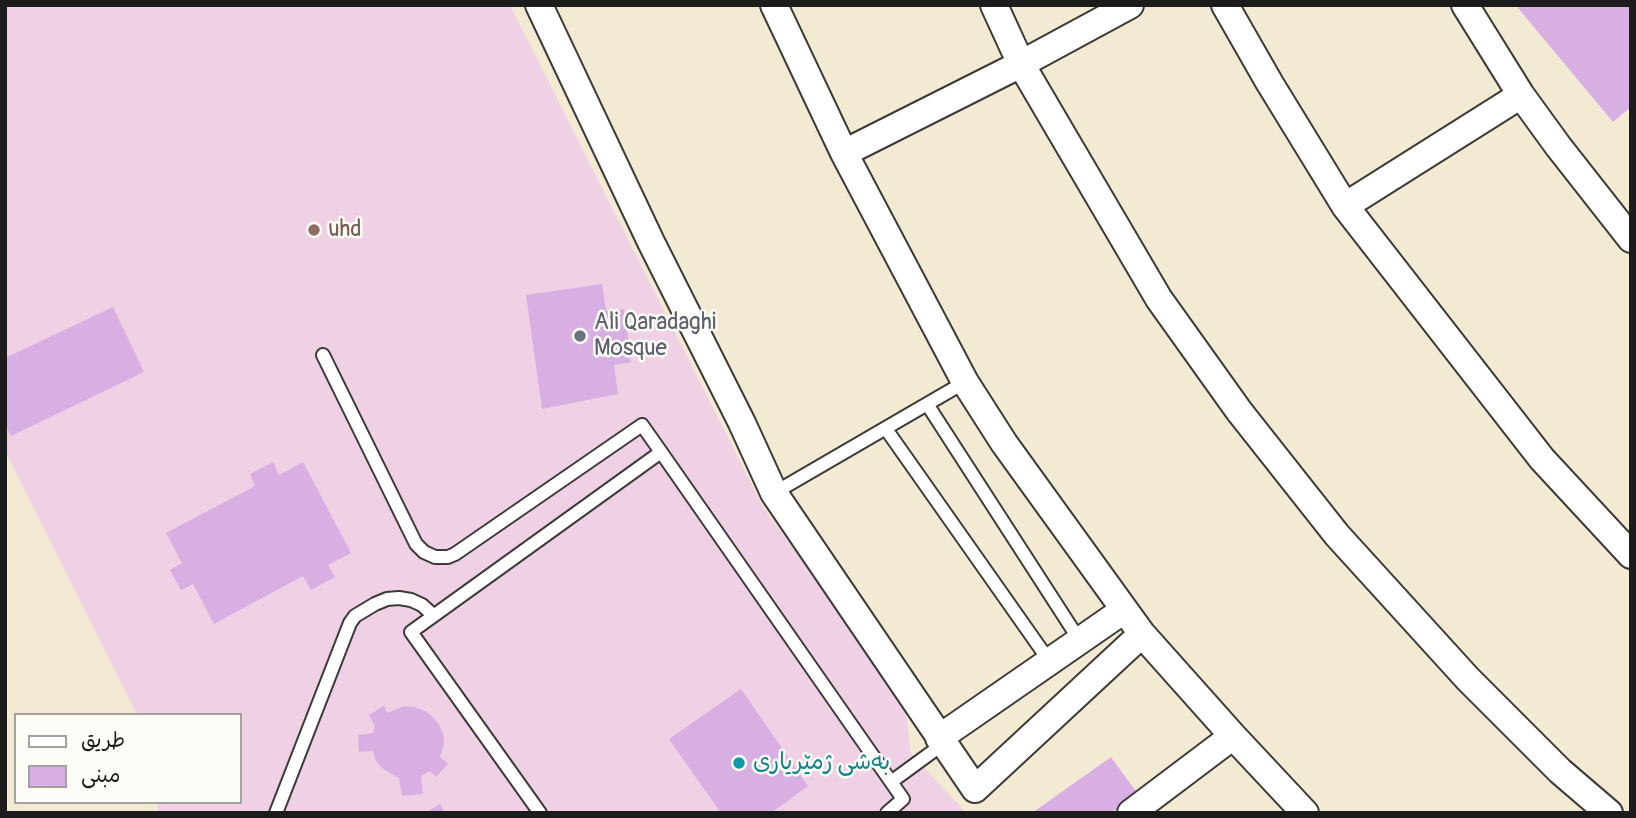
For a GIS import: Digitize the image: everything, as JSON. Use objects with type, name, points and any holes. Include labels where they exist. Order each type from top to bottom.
[{"type":"street","points":[[774,5],[844,153],[965,382],[1003,443],[1142,634],[1305,813]]},
{"type":"street","points":[[994,5],[1021,64],[1158,299],[1239,411],[1337,535],[1468,679],[1560,771],[1609,813]]},
{"type":"street","points":[[844,153],[1021,64],[1130,5]]},
{"type":"street","points":[[1225,5],[1345,206],[1542,459],[1631,555]]},
{"type":"street","points":[[1465,5],[1521,94],[1631,239]]},
{"type":"street","points":[[548,8],[651,242],[775,493],[975,789],[1142,634]]},
{"type":"street","points":[[1345,206],[1521,94]]},
{"type":"street","points":[[941,741],[1124,610]]},
{"type":"street","points":[[1130,813],[1233,736]]},
{"type":"lane","points":[[323,355],[416,544],[435,557],[454,554],[642,425],[903,799],[887,813]]},
{"type":"lane","points":[[775,493],[965,382]]},
{"type":"lane","points":[[927,404],[1080,641]]},
{"type":"lane","points":[[886,429],[1051,662]]},
{"type":"lane","points":[[540,813],[411,632],[661,452]]},
{"type":"lane","points":[[276,813],[355,616],[387,599],[399,598],[422,604],[433,615]]},
{"type":"lane","points":[[891,782],[941,741]]},
{"type":"shaded area","name":"uhd","points":[[5,5],[510,5],[764,509],[904,698],[911,754],[967,813],[159,813],[157,804],[242,804],[242,713],[136,713],[5,451]]},
{"type":"building","points":[[1521,5],[1631,5],[1631,107],[1613,122],[1518,8]]},
{"type":"building","name":"Ali Qaradaghi Mosque","points":[[602,284],[606,311],[624,309],[631,362],[614,365],[618,394],[542,409],[526,295]]},
{"type":"building","points":[[113,307],[144,372],[11,436],[5,424],[5,358]]},
{"type":"building","points":[[273,462],[279,475],[303,462],[351,553],[328,565],[335,577],[311,590],[303,576],[214,624],[193,584],[181,590],[170,570],[182,563],[166,533],[255,486],[250,474]]},
{"type":"building","name":"بەشی ژمێریاری","points":[[741,689],[808,786],[771,813],[721,813],[669,739]]},
{"type":"building","points":[[384,706],[387,713],[404,706],[425,711],[433,717],[443,734],[444,744],[440,757],[448,764],[436,777],[430,771],[421,776],[423,794],[402,796],[399,778],[383,769],[376,761],[373,751],[359,752],[358,735],[373,733],[375,726],[369,715]]},
{"type":"building","points":[[1111,757],[1138,794],[1111,813],[1032,813]]},
{"type":"building","points":[[440,804],[445,813],[425,813]]},
{"type":"place","name":"uhd","points":[[314,230]]},
{"type":"place","name":"Ali Qaradaghi Mosque","points":[[580,336]]},
{"type":"place","name":"بەشی ژمێریاری","points":[[739,763]]}]
